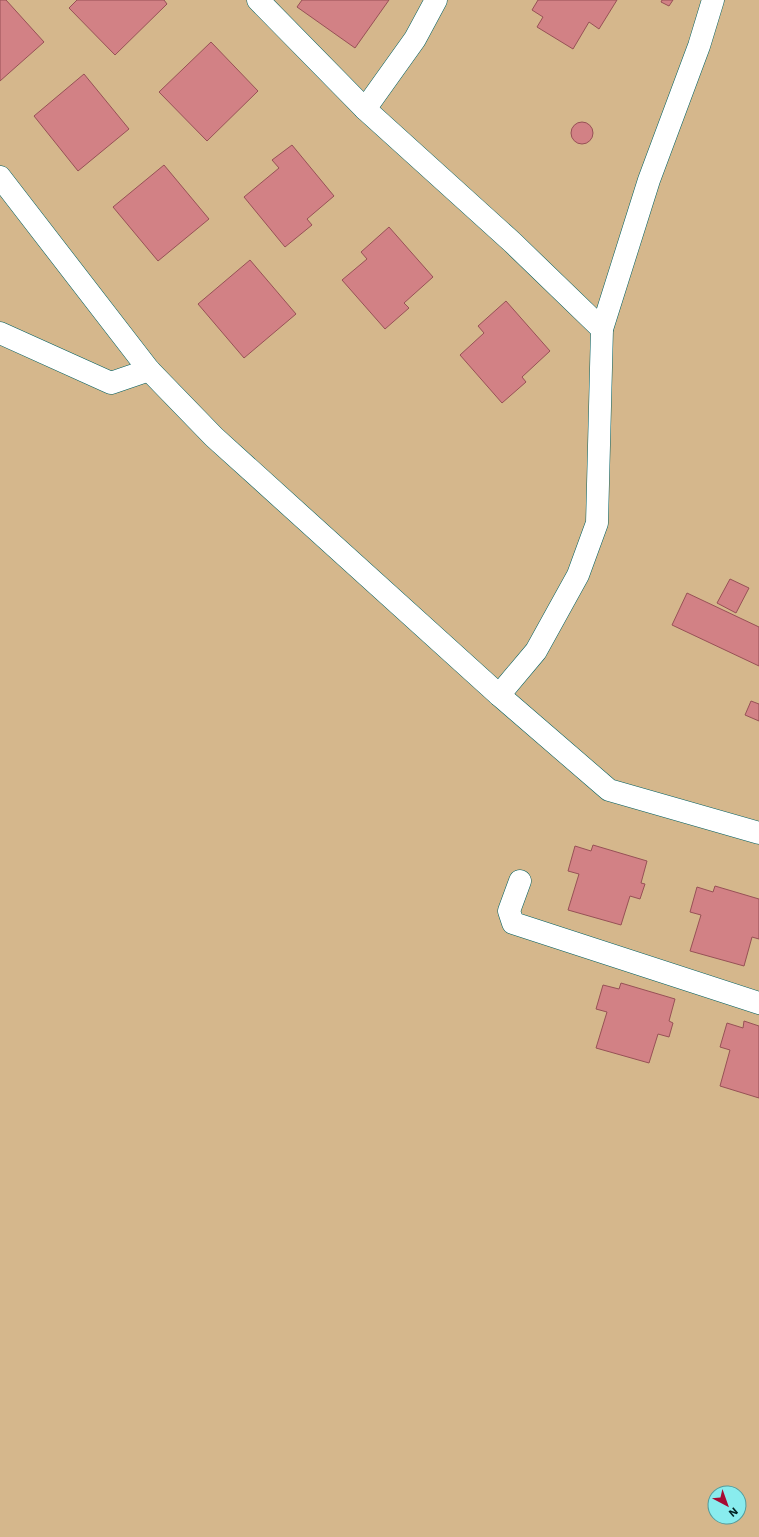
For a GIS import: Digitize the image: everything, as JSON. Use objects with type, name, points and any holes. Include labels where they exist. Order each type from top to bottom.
[{"type":"street","points":[[258,0],[365,109],[512,242],[602,329]]},
{"type":"street","points":[[365,109],[415,39],[436,0]]},
{"type":"street","points":[[500,695],[536,651],[578,575],[597,523],[602,329],[649,180],[699,46],[713,0]]},
{"type":"street","points":[[0,177],[149,370],[214,436],[500,695],[609,790],[759,833]]},
{"type":"street","points":[[0,333],[111,383],[149,370]]},
{"type":"street","points":[[520,881],[509,911],[513,924],[759,1003]]},
{"type":"shaded area","points":[[0,0],[759,0],[759,1537],[0,1537]]},
{"type":"building","points":[[0,0],[6,0],[44,42],[0,81]]},
{"type":"building","points":[[77,0],[164,0],[167,4],[115,55],[69,8]]},
{"type":"building","points":[[302,0],[389,0],[355,48],[297,7]]},
{"type":"building","points":[[538,0],[617,0],[599,29],[589,22],[573,49],[537,27],[543,17],[532,10]]},
{"type":"building","points":[[662,0],[673,0],[669,6],[661,2]]},
{"type":"building","points":[[211,42],[258,91],[207,141],[159,92]]},
{"type":"building","points":[[84,74],[129,129],[78,171],[34,116]]},
{"type":"building","points":[[582,122],[586,123],[592,129],[592,137],[586,143],[582,144],[578,143],[572,137],[571,133],[572,129],[578,123]]},
{"type":"building","points":[[292,145],[334,196],[307,219],[312,225],[285,247],[244,197],[279,168],[272,160]]},
{"type":"building","points":[[164,165],[209,219],[158,261],[113,207]]},
{"type":"building","points":[[389,227],[433,277],[404,303],[409,308],[385,329],[342,280],[367,259],[361,252]]},
{"type":"building","points":[[250,260],[296,314],[244,358],[198,304]]},
{"type":"building","points":[[506,301],[550,351],[522,377],[526,382],[502,403],[460,355],[484,333],[478,326]]},
{"type":"building","points":[[730,579],[749,588],[736,613],[717,603]]},
{"type":"building","points":[[687,593],[759,627],[759,666],[672,625]]},
{"type":"building","points":[[751,701],[759,704],[759,721],[745,715]]},
{"type":"building","points":[[593,845],[647,861],[641,883],[645,884],[640,899],[630,896],[621,925],[568,910],[579,874],[568,871],[575,846],[591,851]]},
{"type":"building","points":[[715,886],[759,899],[759,939],[752,937],[744,966],[690,951],[701,915],[690,912],[697,887],[713,892]]},
{"type":"building","points":[[621,983],[675,999],[669,1021],[673,1023],[669,1037],[658,1034],[649,1063],[596,1048],[607,1012],[596,1009],[603,985],[619,989]]},
{"type":"building","points":[[744,1021],[759,1026],[759,1098],[720,1086],[730,1050],[720,1047],[727,1023],[743,1028]]}]
